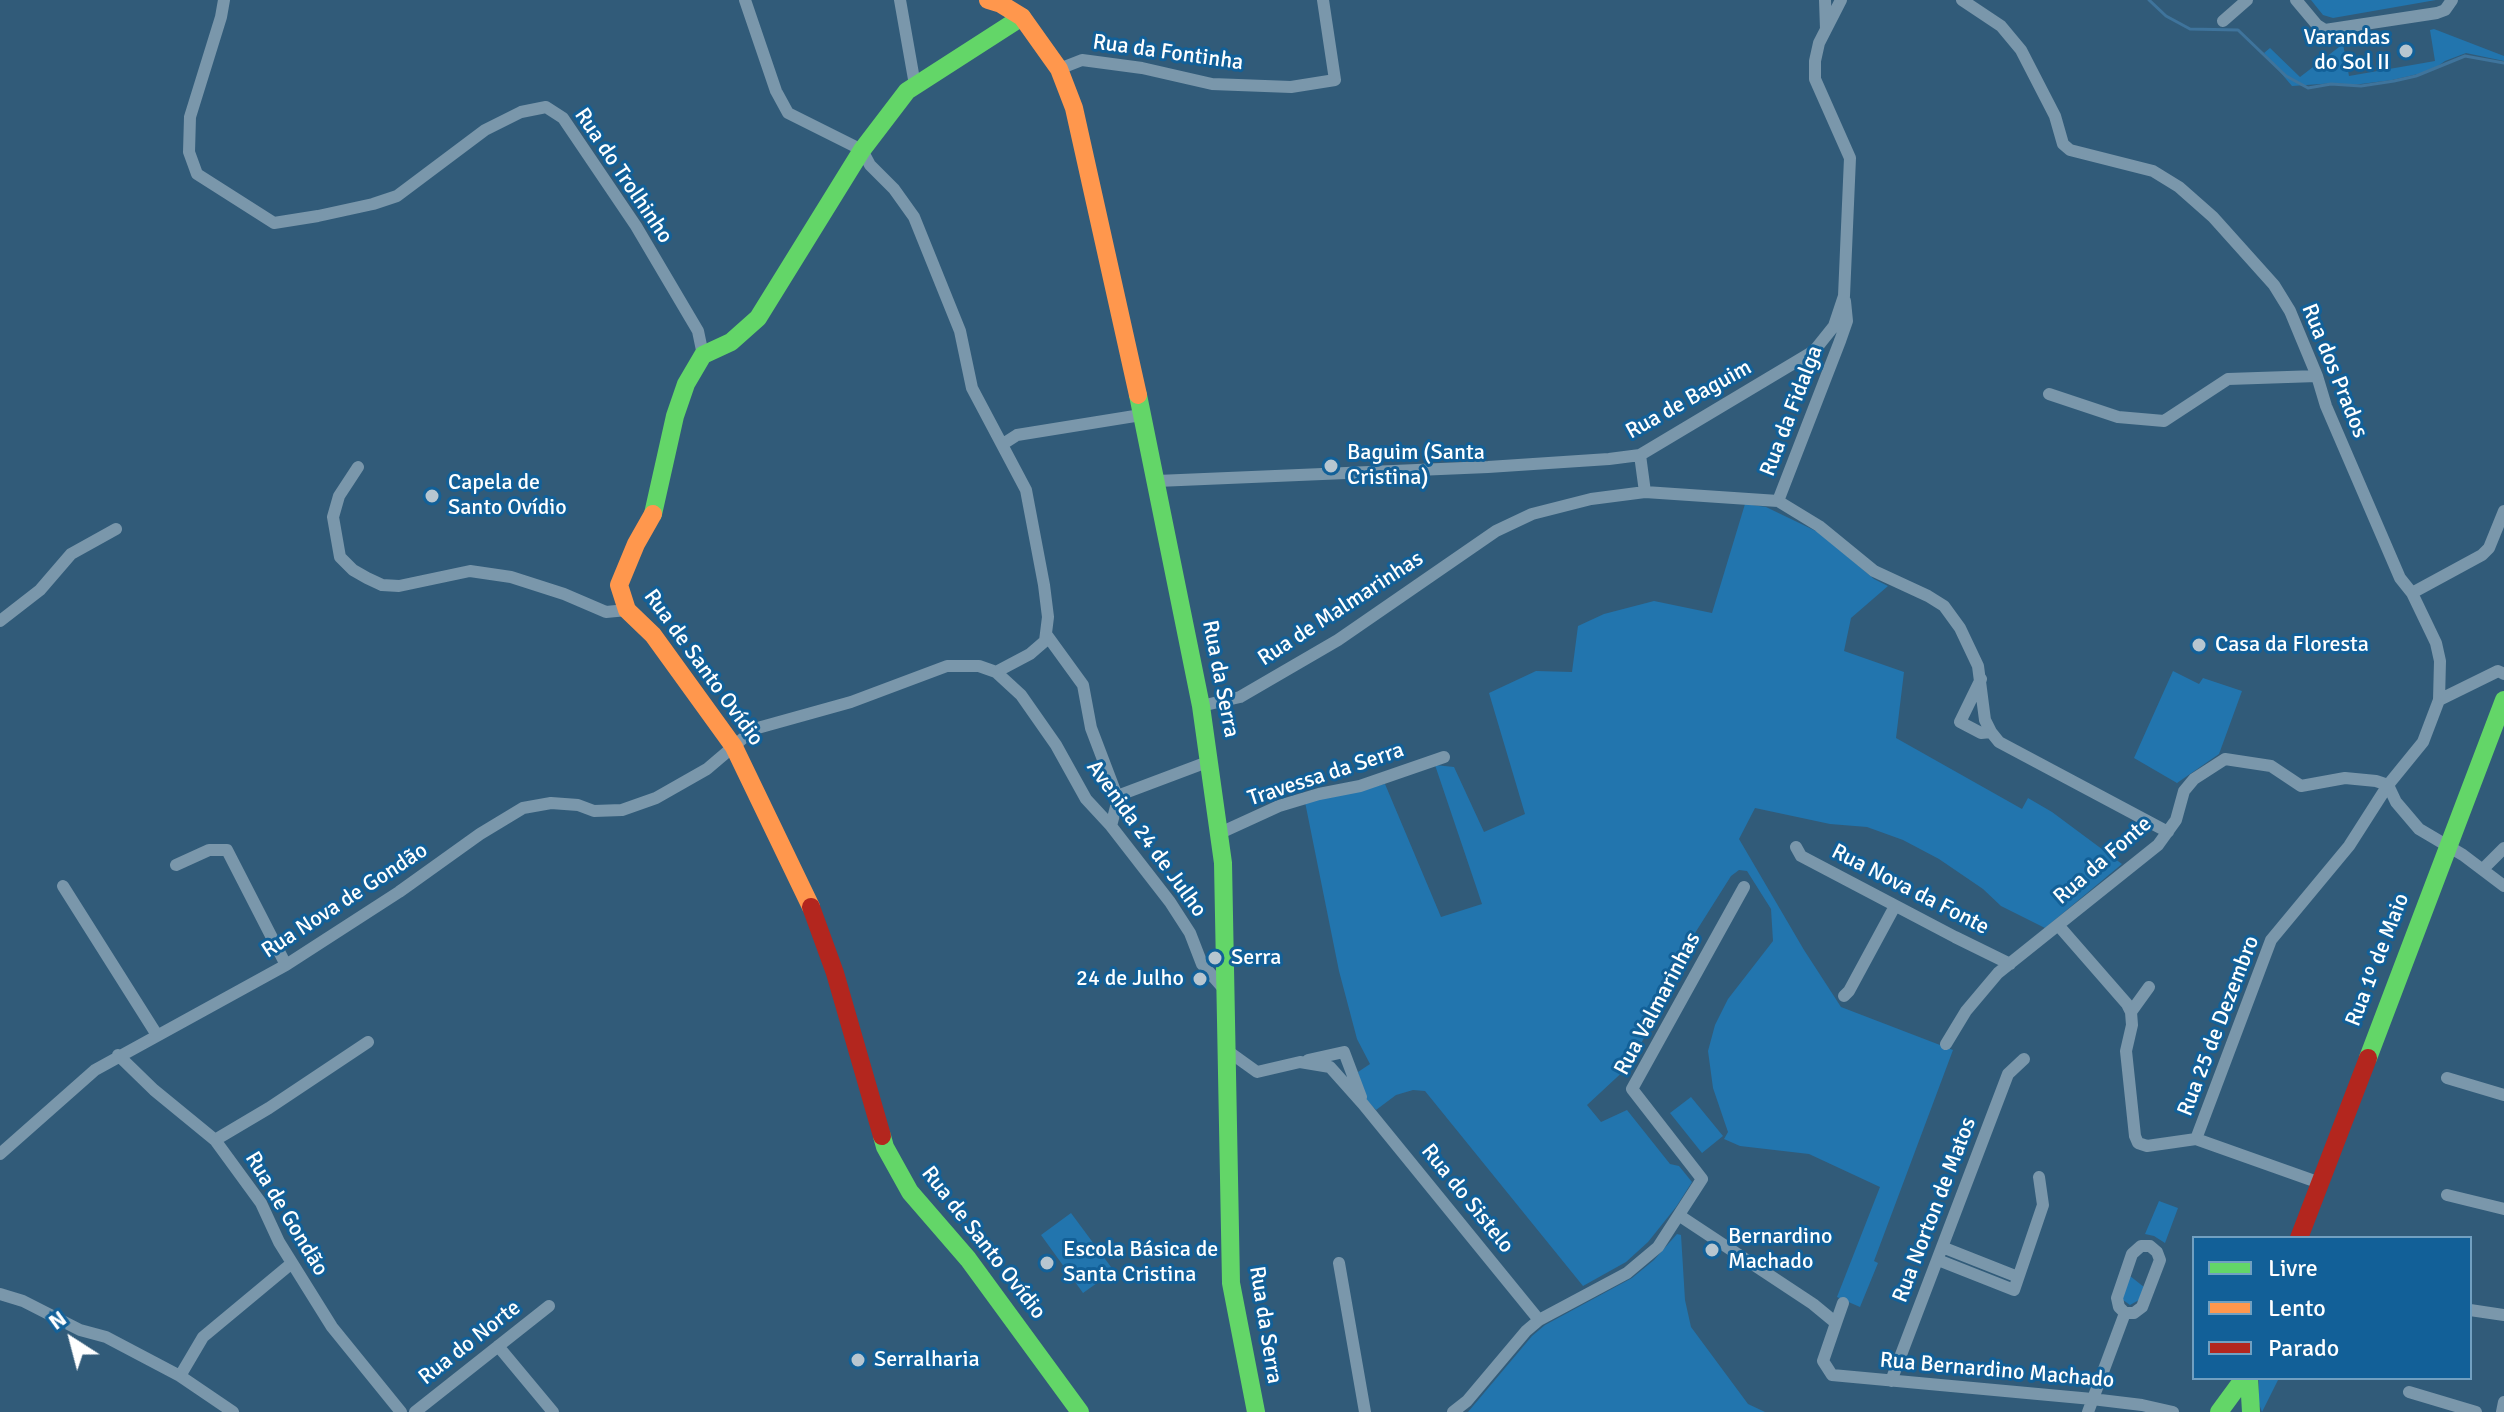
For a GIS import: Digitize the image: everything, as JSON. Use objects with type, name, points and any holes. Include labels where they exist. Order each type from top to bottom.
[{"type":"main road","name":"Rua da Serra","points":[[988,0],[1022,17],[1059,69],[1074,108],[1157,481],[1201,706],[1223,863],[1231,1283],[1256,1412]]},
{"type":"main road","points":[[703,355],[731,342],[758,318],[862,150],[907,91],[1022,17]]},
{"type":"main road","name":"Rua de Santo Ovídio","points":[[703,355],[686,384],[675,416],[651,522],[636,544],[619,585],[627,610],[653,635],[734,747],[806,893],[835,973],[885,1147],[910,1192],[968,1259],[1080,1412]]},
{"type":"main road","name":"Rua 1º de Maio","points":[[2300,1236],[2448,847],[2492,746],[2504,700]]},
{"type":"main road","points":[[2219,1412],[2244,1380]]},
{"type":"main road","points":[[2246,1380],[2251,1412]]},
{"type":"main road","points":[[2219,1412],[2233,1408],[2245,1412]]},
{"type":"street","name":"Rua do Trolhinho","points":[[224,0],[190,117],[189,152],[197,174],[274,223],[318,216],[397,196],[485,130],[521,112],[546,107],[563,118],[636,226],[698,331],[703,355]]},
{"type":"street","points":[[734,747],[754,729],[851,702],[938,669],[964,665],[996,672],[1030,654],[1045,641],[1048,617],[1026,490],[972,388],[960,331],[914,217],[894,189],[870,165],[862,150],[788,113],[776,91],[745,0]]},
{"type":"street","points":[[900,0],[915,85]]},
{"type":"street","name":"Rua da Fontinha","points":[[1059,69],[1082,60],[1142,68],[1212,84],[1291,87],[1335,80],[1323,0]]},
{"type":"street","points":[[1825,0],[1826,29]]},
{"type":"street","name":"Rua de Baguim","points":[[1157,481],[1488,467],[1640,455],[1814,351],[1834,326],[1844,296],[1850,158],[1815,79],[1815,61],[1826,29],[1841,0]]},
{"type":"street","name":"Rua dos Prados","points":[[1962,0],[2001,26],[2021,50],[2055,116],[2063,144],[2070,150],[2153,171],[2179,187],[2213,217],[2274,285],[2290,311],[2326,406],[2400,578],[2412,593],[2436,643],[2440,661],[2439,700],[2423,742],[2388,785]]},
{"type":"street","points":[[2223,21],[2247,0]]},
{"type":"street","points":[[2296,0],[2325,30],[2437,13],[2445,10],[2452,0]]},
{"type":"street","name":"Rua da Fidalga","points":[[1844,296],[1847,321],[1778,501],[1819,526],[1874,571],[1944,606],[1960,628],[1981,679],[1985,720],[1991,732]]},
{"type":"street","points":[[2049,394],[2118,417],[2164,421],[2228,379],[2317,376]]},
{"type":"street","points":[[1003,444],[1017,435],[1141,415]]},
{"type":"street","points":[[1640,455],[1645,492]]},
{"type":"street","points":[[358,467],[339,496],[333,517],[340,557],[367,578],[382,585],[399,586],[470,571],[511,577],[606,612],[627,610]]},
{"type":"street","name":"Rua de Malmarinhas","points":[[1201,706],[1240,697],[1338,640],[1496,531],[1532,514],[1562,505],[1645,492],[1778,501]]},
{"type":"street","points":[[2412,593],[2482,555],[2489,548],[2504,511]]},
{"type":"street","points":[[0,621],[40,590],[71,554],[116,529]]},
{"type":"street","points":[[1046,634],[1083,685],[1091,728],[1117,796],[1111,826]]},
{"type":"street","points":[[2439,700],[2498,671],[2504,674]]},
{"type":"street","name":"Avenida 24 de Julho","points":[[996,672],[1021,695],[1056,745],[1086,799],[1170,902],[1190,933],[1202,964],[1224,989]]},
{"type":"street","points":[[1981,679],[1960,722],[1981,733],[1991,732],[1999,742],[2168,832]]},
{"type":"street","name":"Rua Nova de Gondão","points":[[0,1154],[95,1070],[286,965],[523,808],[551,803],[578,805],[594,811],[622,810],[656,798],[707,769],[734,747]]},
{"type":"street","name":"Travessa da Serra","points":[[1220,833],[1279,806],[1360,786],[1444,757]]},
{"type":"street","name":"Rua da Fonte","points":[[1946,1044],[1974,1001],[2010,964],[2158,845],[2176,820],[2184,791],[2194,779],[2225,759],[2271,766],[2301,786],[2345,778],[2388,785]]},
{"type":"street","points":[[1117,796],[1210,761]]},
{"type":"street","points":[[2388,785],[2396,802],[2419,829],[2483,869],[2504,886]]},
{"type":"street","name":"Rua 25 de Dezembro","points":[[2320,1183],[2196,1139],[2271,940],[2349,846],[2388,785]]},
{"type":"street","name":"Rua Nova da Fonte","points":[[1796,847],[1801,856],[2010,964]]},
{"type":"street","points":[[2483,869],[2504,848]]},
{"type":"street","points":[[176,865],[209,850],[227,850],[286,965]]},
{"type":"street","points":[[63,886],[157,1035]]},
{"type":"street","name":"Rua Valmarinhas","points":[[1680,1216],[1702,1179],[1632,1089],[1744,887]]},
{"type":"street","points":[[1844,996],[1895,906]]},
{"type":"street","points":[[2058,925],[2131,1012],[2132,1025],[2126,1051],[2138,1143],[2147,1146],[2196,1139]]},
{"type":"street","points":[[2131,1012],[2149,987]]},
{"type":"street","points":[[215,1140],[368,1042]]},
{"type":"street","name":"Rua do Sistelo","points":[[1225,1049],[1257,1072],[1344,1052],[1363,1104]]},
{"type":"street","name":"Rua de Gondão","points":[[118,1055],[154,1090],[215,1140],[261,1203],[292,1263],[332,1327],[401,1412]]},
{"type":"street","name":"Rua Norton de Matos","points":[[1891,1381],[2008,1074],[2024,1059]]},
{"type":"street","name":"Rua do Sistelo","points":[[1300,1062],[1330,1067],[1539,1320]]},
{"type":"street","points":[[2447,1078],[2504,1095]]},
{"type":"street","points":[[1940,1254],[2014,1290],[2043,1205],[2039,1177]]},
{"type":"street","points":[[2447,1195],[2504,1209]]},
{"type":"street","points":[[1453,1412],[1467,1401],[1526,1331],[1539,1320],[1627,1273],[1658,1247],[1680,1216],[1813,1304],[1836,1323],[1843,1303]]},
{"type":"street","points":[[2141,1246],[2150,1246],[2160,1260],[2142,1307],[2134,1313],[2125,1313],[2119,1307],[2117,1298],[2132,1254],[2141,1246]]},
{"type":"street","points":[[180,1376],[203,1337],[292,1263]]},
{"type":"street","points":[[1339,1263],[1365,1412]]},
{"type":"street","points":[[0,1294],[23,1301],[80,1330],[106,1337],[180,1376],[233,1412]]},
{"type":"street","name":"Rua do Norte","points":[[416,1412],[549,1306]]},
{"type":"street","points":[[2472,1310],[2504,1315]]},
{"type":"street","points":[[2088,1412],[2125,1313]]},
{"type":"street","name":"Rua Bernardino Machado","points":[[1836,1323],[1823,1361],[1832,1375],[2092,1399],[2142,1405],[2169,1412]]},
{"type":"street","points":[[498,1346],[553,1412]]},
{"type":"street","points":[[2409,1392],[2476,1412]]},
{"type":"street","points":[[2502,1412],[2504,1402]]},
{"type":"shaded area","points":[[2311,0],[2436,0],[2333,18],[2323,15]]},
{"type":"shaded area","points":[[2430,30],[2504,56],[2504,61],[2466,53],[2445,61],[2431,71],[2392,80],[2353,85],[2292,86],[2264,53],[2270,48],[2300,77],[2343,44],[2349,76],[2435,61]]},
{"type":"shaded area","points":[[1745,504],[1766,507],[1820,533],[1874,579],[1888,586],[1851,618],[1844,651],[1904,672],[1896,738],[2022,809],[2028,798],[2122,864],[2045,928],[2001,906],[1983,889],[1939,859],[1903,840],[1867,827],[1830,824],[1755,808],[1739,839],[1841,1007],[1953,1050],[1874,1261],[1878,1263],[1860,1307],[1837,1297],[1880,1187],[1809,1154],[1740,1146],[1724,1139],[1728,1132],[1713,1088],[1708,1051],[1715,1025],[1728,999],[1773,941],[1771,909],[1747,871],[1739,870],[1731,876],[1654,998],[1652,1023],[1629,1066],[1587,1105],[1601,1122],[1627,1110],[1670,1164],[1679,1166],[1692,1182],[1648,1242],[1626,1262],[1583,1286],[1425,1091],[1413,1090],[1396,1095],[1376,1110],[1364,1097],[1358,1072],[1370,1064],[1357,1039],[1339,971],[1305,802],[1385,784],[1441,917],[1482,904],[1435,765],[1454,767],[1484,832],[1525,814],[1489,693],[1536,671],[1572,672],[1578,626],[1604,614],[1654,601],[1712,613]]},
{"type":"shaded area","points":[[2173,671],[2199,684],[2203,678],[2242,691],[2219,754],[2177,783],[2134,758]]},
{"type":"shaded area","points":[[1691,1097],[1723,1136],[1702,1153],[1670,1113]]},
{"type":"shaded area","points":[[2159,1201],[2178,1208],[2165,1243],[2145,1234]]},
{"type":"shaded area","points":[[1071,1213],[1114,1271],[1083,1293],[1041,1235]]},
{"type":"shaded area","points":[[1677,1234],[1681,1235],[1685,1300],[1691,1327],[1748,1404],[1765,1412],[1468,1412],[1532,1336],[1545,1325],[1632,1278],[1654,1260]]},
{"type":"shaded area","points":[[2130,1276],[2144,1287],[2139,1300],[2130,1305],[2123,1300],[2122,1294]]},
{"type":"shaded area","points":[[2259,1380],[2278,1380],[2262,1412]]},
{"type":"waterway","points":[[2149,0],[2166,16],[2190,29],[2238,30],[2286,76],[2308,88],[2394,81],[2416,76],[2465,56],[2504,63]]},
{"type":"traffic: fast","points":[[653,514],[675,416],[686,384],[703,355],[731,342],[758,318],[862,150],[907,91],[1022,17]]},
{"type":"traffic: fast","points":[[1138,395],[1201,706],[1223,863],[1231,1283],[1256,1412]]},
{"type":"traffic: fast","points":[[2368,1058],[2504,700]]},
{"type":"traffic: fast","points":[[882,1136],[910,1192],[968,1259],[1080,1412]]},
{"type":"traffic: fast","points":[[2219,1412],[2243,1380]]},
{"type":"traffic: fast","points":[[2249,1380],[2251,1412]]},
{"type":"traffic: slow","points":[[988,0],[1022,17],[1059,69],[1074,108],[1138,395]]},
{"type":"traffic: slow","points":[[653,514],[619,585],[627,610],[653,635],[734,747],[811,907]]},
{"type":"traffic: jam","points":[[811,907],[835,973],[882,1136]]},
{"type":"traffic: jam","points":[[2300,1236],[2368,1058]]},
{"type":"place","name":"Varandas do Sol II","points":[[2406,51]]},
{"type":"place","name":"Baguim (Santa Cristina)","points":[[1331,466]]},
{"type":"place","name":"Capela de Santo Ovídio","points":[[432,496]]},
{"type":"place","name":"Casa da Floresta","points":[[2199,645]]},
{"type":"place","name":"Serra","points":[[1215,958]]},
{"type":"place","name":"24 de Julho","points":[[1200,979]]},
{"type":"place","name":"Bernardino Machado","points":[[1712,1250]]},
{"type":"place","name":"Escola Básica de Santa Cristina","points":[[1047,1263]]},
{"type":"place","name":"Serralharia","points":[[858,1360]]}]
